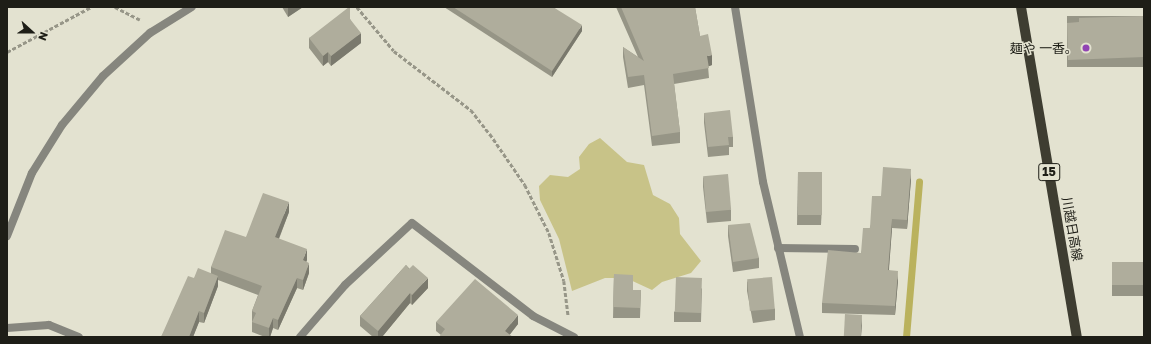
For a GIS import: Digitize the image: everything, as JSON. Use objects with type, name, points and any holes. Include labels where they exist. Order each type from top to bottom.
[{"type":"main road","name":"川越日高線","points":[[1021,7],[1077,337]]},
{"type":"street","points":[[7,236],[32,173],[62,125],[103,76],[150,33],[192,7]]},
{"type":"street","points":[[735,7],[763,182],[800,337]]},
{"type":"street","points":[[300,337],[345,285],[412,223],[533,316],[572,336]]},
{"type":"street","points":[[778,248],[855,249]]},
{"type":"street","points":[[7,328],[49,326],[79,337]]},
{"type":"path","points":[[7,52],[91,7]]},
{"type":"path","points":[[115,7],[140,20],[150,33]]},
{"type":"path","points":[[358,7],[394,51],[471,110],[525,185],[555,254],[564,281],[572,336]]},
{"type":"shaded area","points":[[600,138],[627,162],[644,165],[653,195],[670,204],[679,218],[680,234],[701,261],[691,273],[662,282],[652,290],[626,278],[605,278],[572,291],[559,239],[540,200],[539,186],[550,175],[568,177],[580,169],[579,157],[589,144]]},
{"type":"building","points":[[349,7],[350,19],[361,33],[331,56],[328,52],[323,56],[309,38]]},
{"type":"building","points":[[453,7],[553,7],[582,25],[552,71]]},
{"type":"building","points":[[621,7],[695,7],[700,36],[708,34],[712,55],[707,56],[709,68],[673,74],[680,132],[652,136],[644,75],[628,77],[623,47],[644,61]]},
{"type":"building","points":[[1144,16],[1144,57],[1068,60],[1067,23],[1079,22],[1079,18]]},
{"type":"building","points":[[730,110],[733,137],[728,137],[729,145],[708,147],[704,113]]},
{"type":"building","points":[[883,167],[911,169],[907,220],[892,219],[888,270],[898,271],[895,306],[822,303],[828,250],[861,253],[863,228],[870,228],[872,196],[881,196]]},
{"type":"building","points":[[798,172],[822,172],[822,215],[798,215]]},
{"type":"building","points":[[728,174],[731,210],[706,212],[703,176]]},
{"type":"building","points":[[263,193],[289,202],[275,237],[307,249],[303,260],[309,263],[303,280],[297,278],[278,320],[273,318],[269,328],[252,322],[256,313],[252,311],[262,286],[211,267],[225,230],[246,237]]},
{"type":"building","points":[[750,223],[759,258],[733,262],[728,225]]},
{"type":"building","points":[[1112,262],[1144,262],[1144,285],[1112,285]]},
{"type":"building","points":[[406,265],[409,269],[413,265],[428,278],[412,295],[410,293],[378,331],[360,316]]},
{"type":"building","points":[[198,268],[218,276],[204,313],[199,311],[189,337],[161,337],[188,276],[194,278]]},
{"type":"building","points":[[614,274],[633,275],[633,290],[641,290],[640,308],[613,307]]},
{"type":"building","points":[[676,277],[702,278],[701,313],[675,312]]},
{"type":"building","points":[[772,277],[775,309],[750,311],[747,279]]},
{"type":"building","points":[[475,279],[518,315],[505,331],[513,337],[439,337],[445,329],[436,322]]},
{"type":"building","points":[[845,314],[862,315],[861,337],[844,337]]},
{"type":"waterway","points":[[906,337],[919,182]]},
{"type":"place","name":"麺や 一香。","points":[[1086,48]]}]
